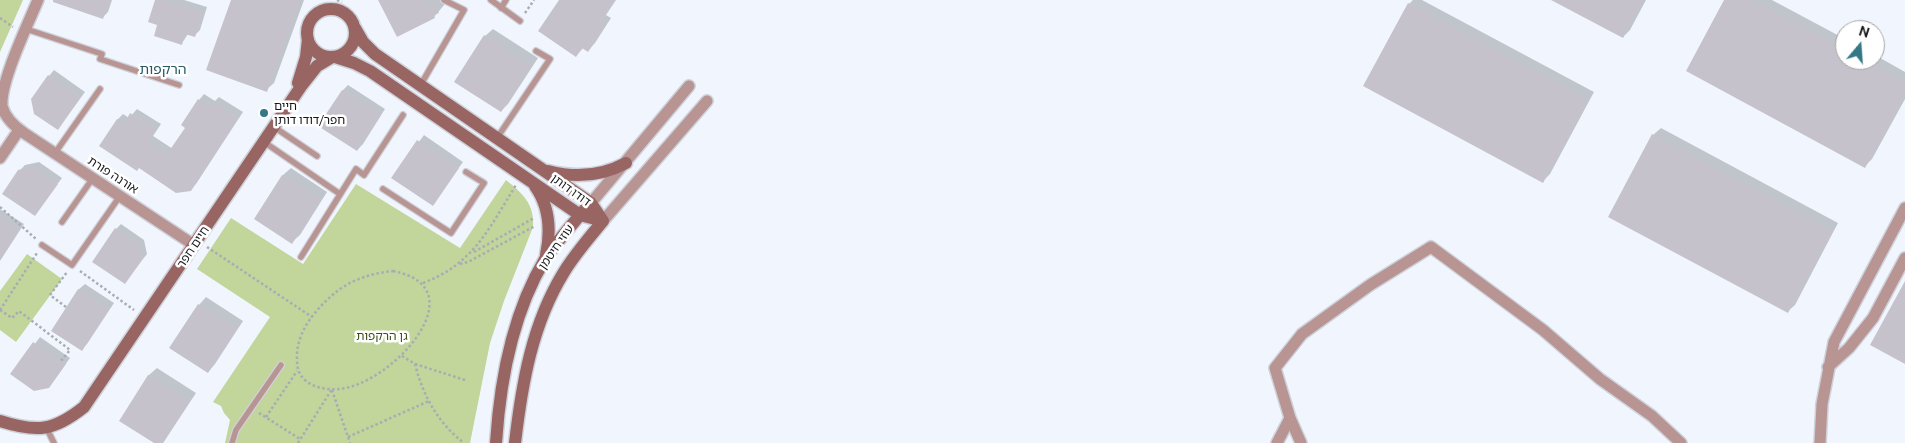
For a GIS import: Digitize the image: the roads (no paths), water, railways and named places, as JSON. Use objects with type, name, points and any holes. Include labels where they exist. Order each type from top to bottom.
[{"type":"street","name":"אורנה פורת","points":[[38,0],[2,86],[1,99],[7,117],[18,128],[92,178],[196,243]]},
{"type":"street","points":[[329,0],[310,22],[307,36],[310,44],[317,52],[324,56],[333,57],[346,52],[351,47],[356,36],[355,28],[340,1]]},
{"type":"street","points":[[319,12],[335,9],[349,16]]},
{"type":"street","name":"דודו דותן","points":[[355,28],[363,42],[375,54],[590,202],[603,221]]},
{"type":"street","name":"חיים חפר","points":[[292,100],[306,57],[307,36]]},
{"type":"street","name":"דודו דותן","points":[[333,57],[354,63],[370,71],[580,215],[603,221]]},
{"type":"street","name":"חיים חפר","points":[[0,421],[27,428],[45,425],[70,418],[84,407],[292,100],[315,68],[326,59],[333,57]]},
{"type":"street","name":"אורנה פורת","points":[[8,72],[4,92],[5,105],[10,117],[18,128]]},
{"type":"street","name":"עוזי חיטמן","points":[[495,443],[513,335],[527,296],[543,264],[556,244],[590,202],[626,163],[689,86]]},
{"type":"street","name":"עוזי חיטמן","points":[[515,443],[527,365],[541,317],[564,272],[584,243],[707,101]]},
{"type":"street","points":[[0,158],[18,128]]},
{"type":"street","points":[[539,167],[556,173],[582,175],[608,170],[626,163]]},
{"type":"street","points":[[526,178],[541,195],[548,215],[548,245],[543,264]]},
{"type":"street","points":[[1820,443],[1822,404],[1834,342],[1905,208]]},
{"type":"street","points":[[1301,443],[1290,418],[1275,368],[1302,334],[1370,285],[1431,247],[1543,330],[1600,379],[1652,416],[1681,443]]},
{"type":"street","points":[[1828,367],[1849,348],[1873,318],[1905,258]]},
{"type":"street","points":[[1276,443],[1290,418]]},
{"type":"lane","points":[[420,86],[464,10],[444,0]]},
{"type":"lane","points":[[491,0],[520,21]]},
{"type":"lane","points":[[501,8],[506,0]]},
{"type":"lane","points":[[25,31],[102,54],[100,59],[179,85]]},
{"type":"lane","points":[[496,138],[550,59],[536,51]]},
{"type":"lane","points":[[55,153],[100,89]]},
{"type":"lane","points":[[300,257],[356,169],[364,175],[403,115]]},
{"type":"lane","points":[[274,127],[316,156]]},
{"type":"lane","points":[[264,142],[340,194]]},
{"type":"lane","points":[[383,189],[451,233],[484,183],[466,172]]},
{"type":"lane","points":[[62,222],[92,178]]},
{"type":"lane","points":[[42,245],[72,265],[120,196]]},
{"type":"lane","points":[[232,443],[236,430],[281,365]]},
{"type":"lane","points":[[45,425],[54,443]]},
{"type":"place","name":"חיים חפר/דודו דותן","points":[[264,113]]},
{"type":"district","name":"הרקפות","points":[[163,69]]},
{"type":"park label","name":"גן הרקפות","points":[[382,336]]}]
